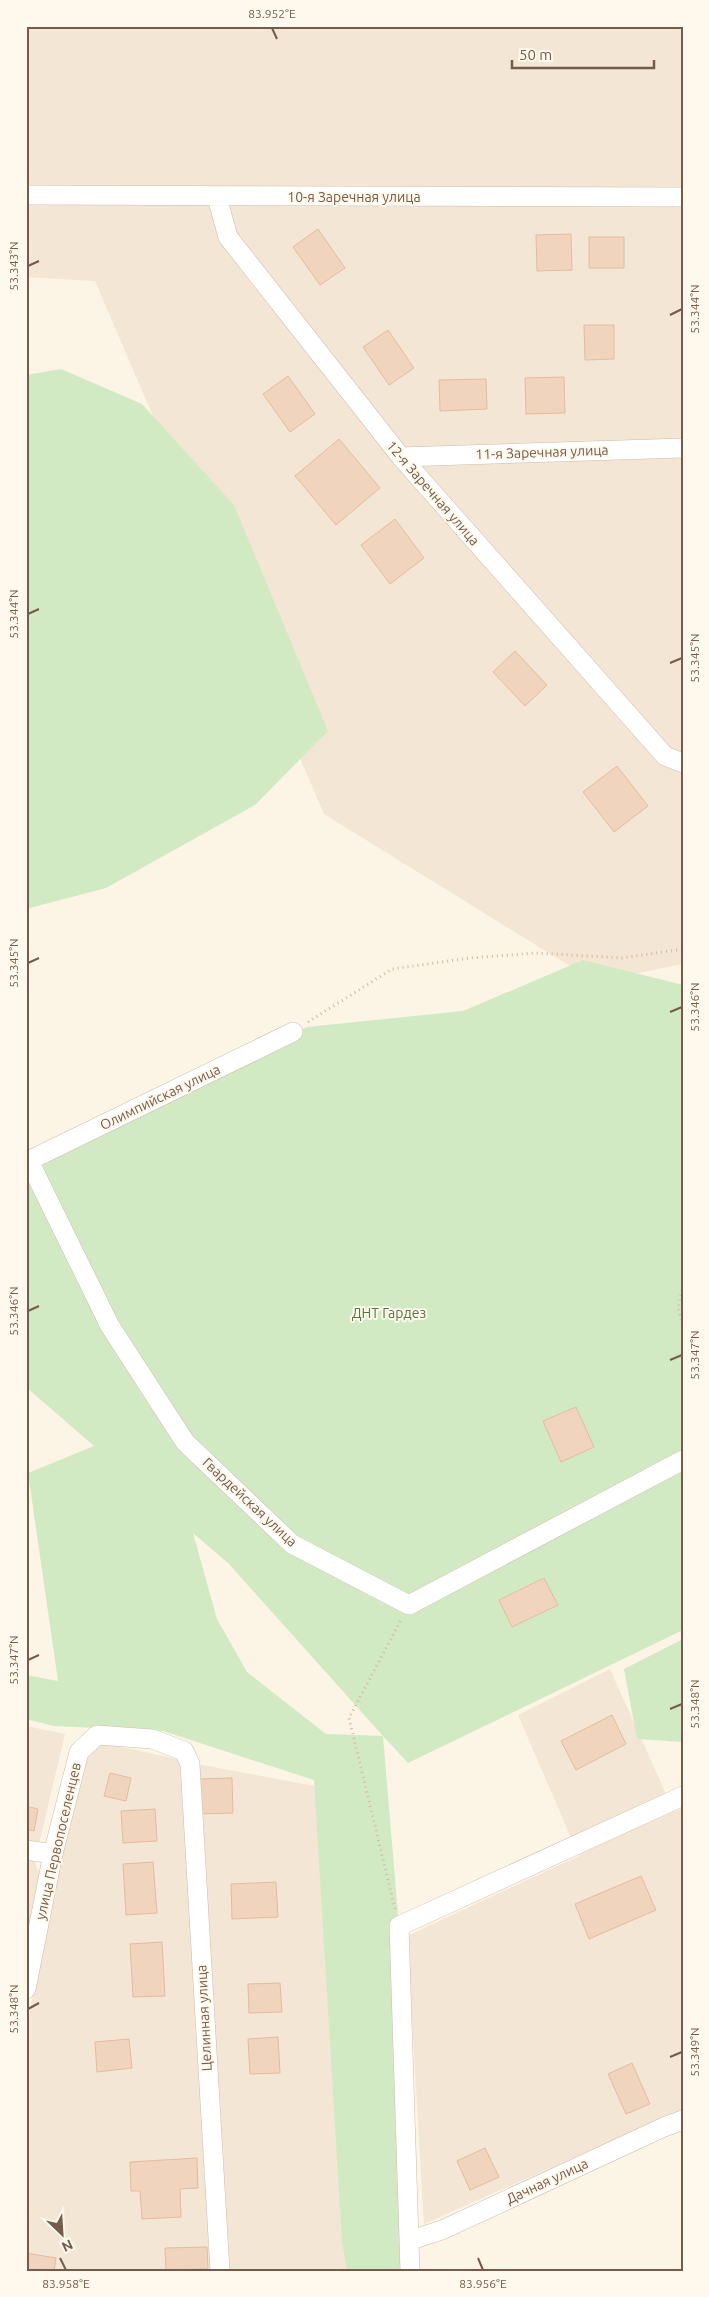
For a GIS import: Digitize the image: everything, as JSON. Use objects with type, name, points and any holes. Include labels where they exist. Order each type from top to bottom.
[{"type":"street","name":"10-я Заречная улица","points":[[26,195],[683,197]]},
{"type":"street","name":"12-я Заречная улица","points":[[216,197],[228,237],[401,457],[664,756],[683,763]]},
{"type":"street","name":"11-я Заречная улица","points":[[401,457],[683,448]]},
{"type":"street","name":"Олимпийская улица","points":[[28,1162],[293,1032]]},
{"type":"street","name":"Гвардейская улица","points":[[28,1162],[110,1326],[185,1442],[292,1544],[409,1605]]},
{"type":"street","points":[[409,1605],[683,1460]]},
{"type":"street","name":"Целинная улица","points":[[79,1752],[97,1735],[152,1739],[184,1751],[190,1764],[220,2271]]},
{"type":"street","name":"улица Первопоселенцев","points":[[26,1989],[53,1854],[79,1752]]},
{"type":"street","points":[[410,2271],[411,2240],[399,1926],[683,1796]]},
{"type":"street","points":[[26,1850],[53,1854]]},
{"type":"street","name":"Дачная улица","points":[[411,2240],[442,2230],[683,2120]]},
{"type":"path","points":[[293,1032],[392,969],[470,958],[535,954],[623,958],[683,949]]},
{"type":"path","points":[[683,1285],[678,1310],[683,1326]]},
{"type":"path","points":[[399,1926],[349,1718],[409,1605]]},
{"type":"shaded area","points":[[26,26],[683,26],[683,964],[596,982],[324,814],[95,281],[26,277]]},
{"type":"shaded area","points":[[610,1669],[674,1812],[683,1808],[683,2109],[424,2224],[407,1936],[579,1856],[518,1715]]},
{"type":"shaded area","points":[[26,1726],[65,1734],[39,1844],[26,1842]]},
{"type":"shaded area","points":[[99,1742],[177,1759],[184,1768],[215,2271],[26,2271],[26,2029],[83,1758]]},
{"type":"shaded area","points":[[197,1764],[331,1789],[365,2271],[229,2271]]},
{"type":"shaded area","points":[[26,1859],[34,1860],[42,1880],[26,1955]]},
{"type":"green space","points":[[61,369],[142,404],[234,505],[328,731],[255,805],[106,888],[26,909],[26,375]]},
{"type":"green space","name":"ДНТ Гардез","points":[[583,960],[683,985],[683,1630],[408,1763],[383,1736],[399,1926],[395,2124],[410,2271],[347,2271],[342,2242],[314,1780],[163,1731],[54,1726],[26,1719],[26,1675],[58,1681],[28,1473],[94,1446],[26,1387],[26,1163],[307,1027],[463,1011]],"holes":[[[193,1533],[229,1564],[383,1736],[326,1734],[247,1672],[217,1619]]]},
{"type":"green space","points":[[683,1639],[683,1742],[637,1739],[624,1669]]},
{"type":"building","points":[[318,229],[345,268],[320,285],[293,247]]},
{"type":"building","points":[[571,234],[572,270],[537,271],[536,235]]},
{"type":"building","points":[[589,237],[624,237],[624,268],[589,268]]},
{"type":"building","points":[[584,325],[614,325],[614,359],[585,360]]},
{"type":"building","points":[[388,330],[414,368],[389,385],[363,347]]},
{"type":"building","points":[[288,376],[315,414],[290,432],[263,394]]},
{"type":"building","points":[[564,377],[565,413],[526,414],[525,378]]},
{"type":"building","points":[[486,379],[487,409],[440,411],[439,380]]},
{"type":"building","points":[[339,439],[380,488],[336,525],[295,476]]},
{"type":"building","points":[[395,519],[424,558],[390,584],[361,545]]},
{"type":"building","points":[[515,651],[547,685],[525,706],[493,672]]},
{"type":"building","points":[[617,766],[648,806],[614,832],[583,792]]},
{"type":"building","points":[[576,1407],[594,1447],[561,1462],[543,1421]]},
{"type":"building","points":[[544,1578],[558,1605],[512,1627],[499,1600]]},
{"type":"building","points":[[612,1715],[626,1744],[576,1770],[561,1741]]},
{"type":"building","points":[[110,1773],[131,1778],[126,1801],[104,1796]]},
{"type":"building","points":[[232,1778],[233,1813],[199,1814],[199,1779]]},
{"type":"building","points":[[26,1806],[38,1809],[34,1831],[26,1829]]},
{"type":"building","points":[[155,1809],[157,1841],[123,1843],[121,1811]]},
{"type":"building","points":[[153,1862],[157,1913],[126,1915],[123,1864]]},
{"type":"building","points":[[641,1876],[656,1910],[589,1939],[575,1904]]},
{"type":"building","points":[[276,1882],[278,1917],[232,1919],[231,1884]]},
{"type":"building","points":[[162,1942],[165,1996],[133,1997],[130,1944]]},
{"type":"building","points":[[280,1983],[282,2012],[249,2013],[248,1984]]},
{"type":"building","points":[[278,2037],[280,2073],[250,2074],[248,2039]]},
{"type":"building","points":[[129,2039],[132,2068],[97,2072],[95,2042]]},
{"type":"building","points":[[632,2063],[650,2104],[626,2114],[608,2074]]},
{"type":"building","points":[[485,2148],[499,2177],[470,2190],[457,2161]]},
{"type":"building","points":[[197,2158],[198,2188],[180,2189],[181,2217],[142,2219],[140,2191],[131,2191],[130,2162]]},
{"type":"building","points":[[207,2247],[208,2269],[166,2270],[165,2248]]},
{"type":"building","points":[[26,2253],[56,2258],[54,2271],[26,2271]]}]
